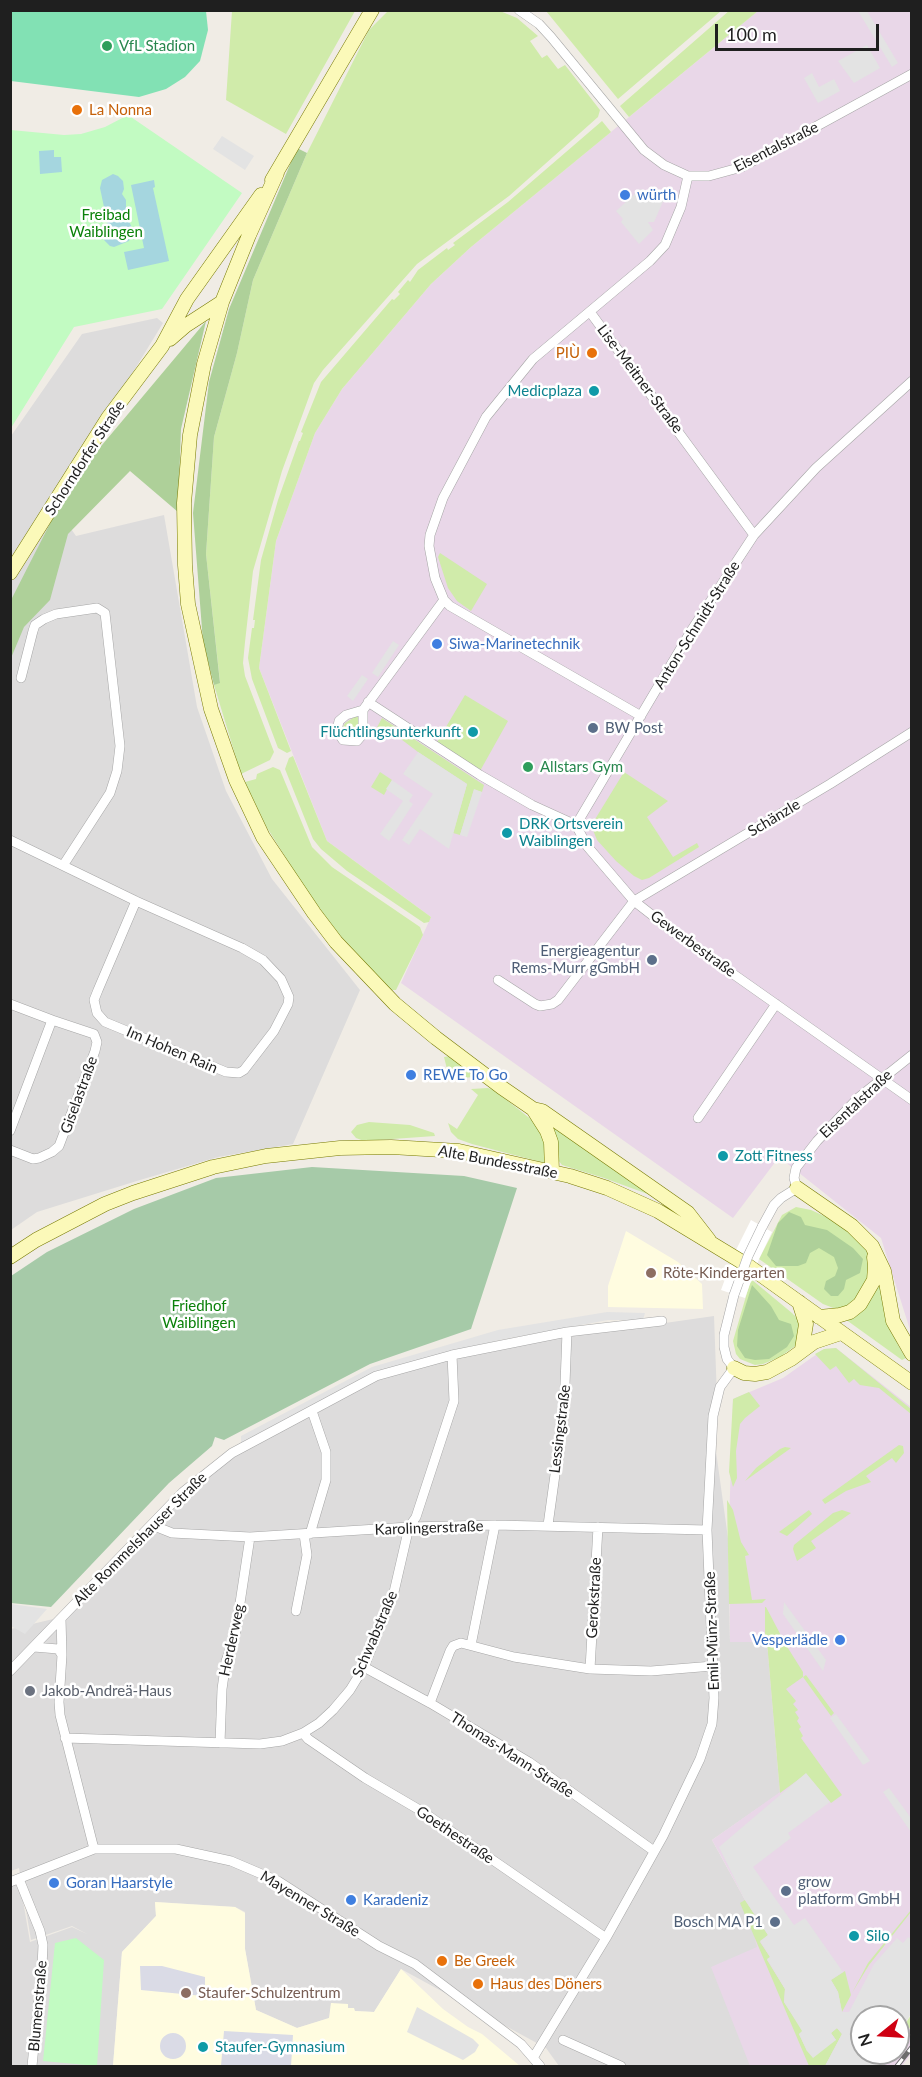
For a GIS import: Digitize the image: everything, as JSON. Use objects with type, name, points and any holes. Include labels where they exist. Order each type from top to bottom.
[{"type":"main road","name":"Schorndorfer Straße","points":[[162,346],[185,326],[222,302],[249,235],[278,173],[372,10]]},
{"type":"main road","name":"Schorndorfer Straße","points":[[10,573],[108,418],[162,346],[188,299],[278,173]]},
{"type":"main road","points":[[222,302],[204,364],[190,435],[184,503],[188,604],[211,709],[236,780],[269,847],[336,942],[395,1005],[533,1109],[542,1112],[688,1213],[709,1240]]},
{"type":"main road","points":[[533,1109],[551,1142],[552,1171]]},
{"type":"main road","name":"Alte Bundesstraße","points":[[10,1257],[78,1217],[133,1193],[192,1173],[266,1156],[340,1148],[440,1149],[552,1171],[627,1196],[667,1215],[761,1274],[912,1383]]},
{"type":"main road","points":[[797,1188],[852,1226],[872,1246],[884,1271],[893,1321],[912,1354]]},
{"type":"main road","points":[[819,1317],[850,1312],[860,1304],[874,1280],[875,1266],[872,1246]]},
{"type":"main road","points":[[799,1302],[806,1324],[802,1349]]},
{"type":"main road","points":[[734,1368],[744,1373],[767,1372],[791,1359],[802,1349],[825,1337],[841,1333]]},
{"type":"street","points":[[519,10],[539,24],[551,37],[644,150],[664,165],[688,176]]},
{"type":"street","name":"Eisentalstraße","points":[[688,176],[709,176],[742,167],[912,74]]},
{"type":"street","name":"Lise-Meitner-Straße","points":[[444,600],[432,570],[429,546],[437,515],[457,470],[486,417],[522,372],[563,332],[650,261],[665,245],[681,207],[688,176]]},
{"type":"street","name":"Lise-Meitner-Straße","points":[[590,312],[754,535]]},
{"type":"street","name":"Anton-Schmidt-Straße","points":[[576,825],[717,590],[754,535],[816,468],[912,381]]},
{"type":"street","points":[[634,901],[587,846],[576,825],[532,805],[366,706],[444,600],[456,610],[641,716]]},
{"type":"street","points":[[21,678],[35,626],[44,619],[56,614],[86,609],[97,608],[105,613],[120,746],[118,763],[110,793],[64,864]]},
{"type":"street","name":"Schänzle","points":[[634,901],[830,784],[912,732]]},
{"type":"street","name":"Im Hohen Rain","points":[[10,840],[263,960],[281,979],[289,997],[288,1004],[274,1031],[244,1070],[239,1073],[226,1072],[105,1022],[98,1013],[94,1000],[136,901]]},
{"type":"street","name":"Gewerbestraße","points":[[498,980],[535,1004],[540,1006],[552,1004],[558,1000],[634,901],[675,933],[912,1100]]},
{"type":"street","name":"Giselastraße","points":[[10,1004],[94,1034],[97,1042],[60,1146],[52,1152],[33,1159],[10,1150]]},
{"type":"street","points":[[698,1118],[776,1004]]},
{"type":"street","points":[[10,1131],[52,1020]]},
{"type":"street","name":"Eisentalstraße","points":[[797,1188],[794,1178],[800,1161],[858,1098],[912,1055]]},
{"type":"street","points":[[734,1368],[724,1347],[724,1335],[734,1295],[748,1256],[774,1205],[780,1198],[797,1188]]},
{"type":"street","name":"Alte Rommelshauser Straße","points":[[10,1671],[183,1491],[220,1460],[376,1376],[452,1355],[567,1332],[662,1321]]},
{"type":"street","name":"Lessingstraße","points":[[548,1525],[564,1410],[567,1332]]},
{"type":"street","name":"Schwabstraße","points":[[65,1738],[260,1744],[282,1741],[303,1733],[333,1710],[350,1690],[364,1666],[394,1592],[409,1527],[416,1517],[454,1401],[452,1355]]},
{"type":"street","name":"Emil-Münz-Straße","points":[[533,2058],[606,1938],[654,1851],[687,1789],[712,1724],[714,1698],[707,1530],[713,1416],[720,1387],[734,1368]]},
{"type":"street","points":[[296,1611],[307,1555],[307,1534],[326,1480],[326,1452],[312,1411]]},
{"type":"street","name":"Karolingerstraße","points":[[152,1524],[172,1533],[250,1537],[409,1527],[495,1525],[707,1530]]},
{"type":"street","points":[[471,1645],[495,1525]]},
{"type":"street","name":"Gerokstraße","points":[[590,1669],[598,1527]]},
{"type":"street","name":"Herderweg","points":[[220,1743],[222,1689],[226,1661],[235,1636],[250,1537]]},
{"type":"street","points":[[61,1619],[62,1655],[58,1702],[94,1849]]},
{"type":"street","points":[[430,1703],[453,1646],[461,1643],[514,1657],[590,1669],[651,1671],[713,1666]]},
{"type":"street","points":[[34,1647],[58,1649],[62,1655]]},
{"type":"street","name":"Thomas-Mann-Straße","points":[[364,1666],[529,1762],[654,1851]]},
{"type":"street","name":"Goethestraße","points":[[303,1733],[318,1746],[431,1818],[606,1938]]},
{"type":"street","name":"Mayenner Straße","points":[[15,1880],[94,1849],[176,1849],[231,1861],[278,1881],[379,1946],[415,1965],[498,2025],[521,2044],[540,2067]]},
{"type":"street","name":"Blumenstraße","points":[[15,1880],[40,1931],[43,1945],[32,2067]]},
{"type":"street","points":[[563,2040],[621,2067]]},
{"type":"shaded area","points":[[758,11],[911,11],[911,1333],[881,1238],[779,1157],[733,1218],[401,983],[431,917],[327,841],[259,668],[276,541],[315,433],[342,389],[431,284],[471,247]]},
{"type":"shaded area","points":[[858,11],[867,11],[898,63],[892,67]]},
{"type":"shaded area","points":[[867,45],[880,68],[854,83],[838,61]]},
{"type":"shaded area","points":[[812,73],[819,87],[834,79],[840,91],[818,103],[804,78]]},
{"type":"shaded area","points":[[222,136],[254,156],[245,170],[213,149]]},
{"type":"shaded area","points":[[640,189],[665,197],[654,222],[648,222],[653,230],[639,244],[621,222],[623,219],[616,211]]},
{"type":"shaded area","points":[[157,318],[163,323],[53,503],[76,536],[164,515],[197,707],[226,791],[272,879],[360,990],[293,1144],[218,1157],[140,1180],[37,1212],[11,1230],[11,436],[82,334]]},
{"type":"shaded area","points":[[393,641],[399,645],[378,677],[372,673]]},
{"type":"shaded area","points":[[362,675],[368,679],[353,701],[347,696]]},
{"type":"shaded area","points":[[418,752],[467,784],[449,849],[420,829],[409,845],[402,840],[433,794],[403,774]]},
{"type":"shaded area","points":[[392,780],[413,795],[409,801],[413,804],[389,841],[380,834],[403,801],[386,789]]},
{"type":"shaded area","points":[[474,789],[482,792],[467,837],[460,835]]},
{"type":"shaded area","name":"Röte-Kindergarten","points":[[626,1231],[678,1262],[702,1284],[703,1309],[608,1307],[608,1286]]},
{"type":"shaded area","points":[[607,1312],[645,1313],[643,1320],[608,1320],[500,1340],[375,1374],[241,1443],[241,1436],[372,1367],[498,1330]]},
{"type":"shaded area","points":[[714,1316],[717,1398],[714,1437],[728,1538],[730,1642],[767,1641],[780,1793],[712,1840],[745,1900],[758,1947],[751,2066],[559,2066],[546,2048],[401,1969],[374,2012],[354,2011],[331,2003],[330,2018],[297,2028],[256,2010],[245,1949],[245,1912],[235,1907],[155,1902],[156,1916],[122,1952],[113,2066],[11,2066],[10,1881],[19,1877],[30,1942],[72,1927],[87,1934],[72,1926],[31,1940],[19,1868],[11,1871],[11,1629],[66,1616],[220,1460],[377,1376],[532,1342]]},
{"type":"shaded area","points":[[836,1348],[911,1407],[911,2011],[910,2005],[850,2005],[850,2065],[875,2066],[750,2066],[711,1967],[757,1947],[745,1900],[712,1840],[780,1792],[767,1642],[730,1642],[729,1525],[733,1399],[783,1378],[824,1349]]},
{"type":"shaded area","points":[[784,1602],[826,1660],[823,1671],[783,1614]]},
{"type":"shaded area","points":[[10,1604],[47,1609],[25,1634],[11,1626]]},
{"type":"shaded area","points":[[836,1714],[870,1761],[863,1765],[830,1718]]},
{"type":"shaded area","name":"Bosch MA P1","points":[[806,1773],[830,1802],[788,1833],[791,1838],[753,1867],[794,1925],[805,1918],[843,1972],[831,1980],[838,1992],[842,2012],[850,2010],[850,2065],[875,2066],[825,2066],[842,2034],[837,2028],[831,2033],[836,2040],[813,2058],[807,2051],[799,2034],[802,2031],[784,2002],[785,1989],[767,1959],[770,1957],[760,1941],[768,1935],[745,1900],[719,1847]]},
{"type":"shaded area","points":[[889,1788],[911,1818],[911,1832],[883,1792]]},
{"type":"shaded area","name":"Staufer-Schulzentrum","points":[[155,1902],[235,1907],[245,1913],[245,1949],[256,2010],[297,2028],[329,2018],[331,2003],[348,2004],[348,2008],[354,2008],[355,2011],[374,2012],[401,1969],[443,2009],[482,2034],[520,2066],[113,2066],[122,1952],[156,1916]]},
{"type":"shaded area","name":"Bosch MA P1","points":[[908,1937],[911,1939],[911,2014],[910,2005],[853,2005],[874,1964],[897,1938],[903,1943]]},
{"type":"shaded area","points":[[140,1966],[162,1966],[205,1977],[205,1993],[203,1996],[141,1990]]},
{"type":"shaded area","points":[[417,2007],[473,2039],[479,2045],[475,2052],[463,2060],[407,2032]]},
{"type":"shaded area","points":[[911,2027],[910,2055],[910,2028]]},
{"type":"shaded area","points":[[224,2031],[293,2035],[291,2066],[221,2066]]},
{"type":"shaded area","points":[[173,2033],[182,2037],[186,2046],[182,2055],[173,2059],[164,2055],[160,2046],[164,2037]]},
{"type":"green space","name":"VfL Stadion","points":[[11,10],[206,11],[208,30],[200,61],[185,77],[166,89],[139,97],[11,81]]},
{"type":"green space","points":[[730,10],[758,11],[629,117],[620,106]]},
{"type":"green space","points":[[232,11],[355,11],[286,134],[226,100]]},
{"type":"green space","points":[[388,11],[500,11],[517,18],[538,36],[530,41],[542,58],[547,55],[558,69],[565,65],[600,110],[598,117],[509,196],[417,264],[314,383],[282,471],[253,571],[245,642],[243,663],[245,676],[274,752],[270,760],[241,774],[214,685],[220,682],[206,554],[214,437],[237,353],[253,280],[307,153],[369,30]]},
{"type":"green space","points":[[546,11],[721,11],[618,99]]},
{"type":"green space","name":"Freibad Waiblingen","points":[[128,115],[242,193],[162,309],[74,327],[11,428],[11,130],[64,135],[81,134],[105,127]]},
{"type":"green space","points":[[602,121],[611,132],[471,247],[431,284],[342,389],[315,433],[276,541],[259,668],[291,751],[287,753],[278,748],[252,679],[248,658],[252,628],[254,628],[255,620],[253,620],[261,560],[278,500],[321,382],[392,299],[394,300],[400,294],[398,292],[408,280],[410,282],[418,270],[447,248],[448,250],[455,245],[453,243],[508,202]]},
{"type":"green space","points":[[297,148],[307,153],[253,280],[237,353],[214,437],[206,554],[220,683],[214,685],[203,642],[193,513],[209,382],[229,309]]},
{"type":"green space","points":[[206,321],[181,429],[178,512],[130,471],[68,534],[50,600],[24,627],[11,658],[11,600],[61,502],[97,451]]},
{"type":"green space","points":[[440,553],[487,584],[471,611],[457,601],[448,588],[438,557]]},
{"type":"green space","name":"Flüchtlingsunterkunft","points":[[465,695],[508,721],[480,771],[437,742]]},
{"type":"green space","points":[[356,716],[361,719],[358,732],[348,737],[343,732],[343,727]]},
{"type":"green space","points":[[382,718],[484,785],[482,792],[474,790],[460,835],[453,833],[467,784],[385,727],[380,734],[375,731]]},
{"type":"green space","points":[[293,756],[327,841],[431,917],[429,922],[424,923],[347,871],[321,849],[313,839],[285,769],[289,758]]},
{"type":"green space","points":[[273,767],[280,770],[312,847],[332,867],[420,927],[423,935],[396,990],[390,990],[338,933],[306,890],[266,826],[245,782],[256,779],[257,774]]},
{"type":"green space","points":[[380,772],[392,780],[384,795],[371,787]]},
{"type":"green space","points":[[624,772],[668,801],[647,817],[673,857],[697,843],[699,847],[642,880],[616,861],[597,840],[593,830],[594,821]]},
{"type":"green space","points":[[450,1056],[475,1077],[460,1078],[447,1069],[444,1057]]},
{"type":"green space","points":[[471,1089],[494,1090],[537,1124],[545,1137],[547,1160],[545,1163],[472,1144],[458,1139],[451,1132],[448,1123],[457,1129],[478,1095]]},
{"type":"green space","points":[[369,1122],[410,1125],[434,1133],[435,1136],[364,1141],[356,1138],[351,1132],[357,1125]]},
{"type":"green space","points":[[549,1122],[653,1196],[562,1165],[558,1160]]},
{"type":"green space","name":"Friedhof Waiblingen","points":[[312,1167],[464,1176],[517,1188],[471,1329],[370,1364],[224,1440],[215,1437],[212,1446],[169,1483],[51,1607],[11,1603],[11,1276],[47,1252],[134,1209],[216,1178]]},
{"type":"green space","points":[[796,1207],[811,1210],[833,1220],[848,1230],[867,1249],[870,1275],[855,1301],[846,1308],[836,1309],[823,1304],[759,1259],[782,1215]]},
{"type":"green space","points":[[789,1212],[801,1217],[805,1225],[827,1230],[853,1248],[863,1259],[860,1273],[846,1280],[844,1289],[838,1296],[831,1296],[824,1289],[826,1281],[835,1276],[838,1268],[834,1257],[819,1248],[810,1253],[806,1263],[798,1266],[776,1266],[767,1255],[778,1223]]},
{"type":"green space","points":[[881,1274],[888,1323],[906,1358],[902,1360],[845,1319]]},
{"type":"green space","points":[[751,1279],[792,1313],[797,1318],[800,1327],[799,1339],[795,1346],[780,1357],[755,1365],[740,1359],[736,1354],[733,1341]]},
{"type":"green space","points":[[752,1285],[771,1306],[779,1320],[791,1324],[794,1336],[787,1347],[769,1359],[745,1358],[737,1346],[738,1330]]},
{"type":"green space","points":[[836,1348],[911,1409],[911,1414],[879,1388],[860,1385],[854,1379],[849,1383],[836,1366],[830,1370],[815,1354],[824,1349]]},
{"type":"green space","points":[[749,1392],[760,1406],[740,1424],[736,1451],[737,1478],[733,1487],[729,1472],[733,1399]]},
{"type":"green space","points":[[899,1445],[903,1446],[904,1453],[896,1463],[892,1458],[866,1476],[871,1482],[846,1491],[825,1504],[822,1500]]},
{"type":"green space","points":[[785,1447],[791,1448],[745,1481],[756,1468]]},
{"type":"green space","points":[[727,1500],[733,1510],[741,1542],[749,1555],[745,1556],[752,1600],[766,1599],[762,1603],[729,1604]]},
{"type":"green space","points":[[809,1510],[812,1514],[787,1536],[779,1532]]},
{"type":"green space","points":[[842,1510],[851,1513],[811,1541],[816,1548],[797,1561],[794,1545],[833,1513]]},
{"type":"green space","points":[[765,1607],[803,1672],[803,1677],[786,1689],[796,1701],[793,1704],[798,1710],[795,1712],[799,1718],[797,1721],[801,1727],[799,1729],[803,1736],[801,1738],[842,1795],[831,1803],[806,1774],[780,1793],[767,1642],[765,1641]]},
{"type":"green space","points":[[806,1675],[834,1713],[831,1716],[803,1677]]},
{"type":"green space","points":[[745,1900],[768,1935],[760,1942],[770,1957],[767,1960],[785,1989],[784,2002],[803,2031],[799,2034],[807,2051],[836,2040],[831,2033],[837,2028],[842,2034],[825,2066],[809,2066],[740,1903]]},
{"type":"green space","points":[[911,1910],[869,1965],[852,1993],[868,1963]]},
{"type":"green space","points":[[76,1938],[104,1960],[97,2066],[43,2061],[55,1943]]},
{"type":"green space","points":[[845,1971],[851,1995],[842,2012],[838,1992],[831,1980]]},
{"type":"water","points":[[54,150],[54,157],[61,157],[62,172],[40,174],[39,151]]},
{"type":"water","points":[[113,174],[123,181],[122,194],[126,200],[126,215],[133,230],[129,241],[114,247],[104,240],[103,233],[108,226],[100,188],[102,180]]},
{"type":"water","points":[[154,180],[155,187],[153,188],[169,261],[128,270],[124,252],[144,248],[131,185]]},
{"type":"pier","points":[[751,1220],[772,1232],[759,1259],[745,1298],[721,1290],[735,1252]]},
{"type":"railway","points":[[897,2066],[912,2047]]},
{"type":"place","name":"VfL Stadion","points":[[107,46]]},
{"type":"place","name":"La Nonna","points":[[77,110]]},
{"type":"place","name":"würth","points":[[625,195]]},
{"type":"place","name":"PIÙ","points":[[592,353]]},
{"type":"place","name":"Medicplaza","points":[[594,391]]},
{"type":"place","name":"Siwa-Marinetechnik","points":[[437,644]]},
{"type":"place","name":"BW Post","points":[[593,728]]},
{"type":"place","name":"Flüchtlingsunterkunft","points":[[473,732]]},
{"type":"place","name":"Allstars Gym","points":[[528,767]]},
{"type":"place","name":"DRK Ortsverein Waiblingen","points":[[507,833]]},
{"type":"place","name":"Energieagentur Rems-Murr gGmbH","points":[[652,960]]},
{"type":"place","name":"REWE To Go","points":[[411,1075]]},
{"type":"place","name":"Zott Fitness","points":[[723,1156]]},
{"type":"place","name":"Röte-Kindergarten","points":[[651,1273]]},
{"type":"place","name":"Vesperlädle","points":[[840,1640]]},
{"type":"place","name":"Jakob-Andreä-Haus","points":[[30,1691]]},
{"type":"place","name":"Goran Haarstyle","points":[[54,1883]]},
{"type":"place","name":"grow platform GmbH","points":[[786,1891]]},
{"type":"place","name":"Karadeniz","points":[[351,1900]]},
{"type":"place","name":"Bosch MA P1","points":[[775,1922]]},
{"type":"place","name":"Silo","points":[[854,1936]]},
{"type":"place","name":"Be Greek","points":[[442,1961]]},
{"type":"place","name":"Haus des Döners","points":[[478,1984]]},
{"type":"place","name":"Staufer-Schulzentrum","points":[[186,1993]]},
{"type":"place","name":"Staufer-Gymnasium","points":[[203,2047]]}]
